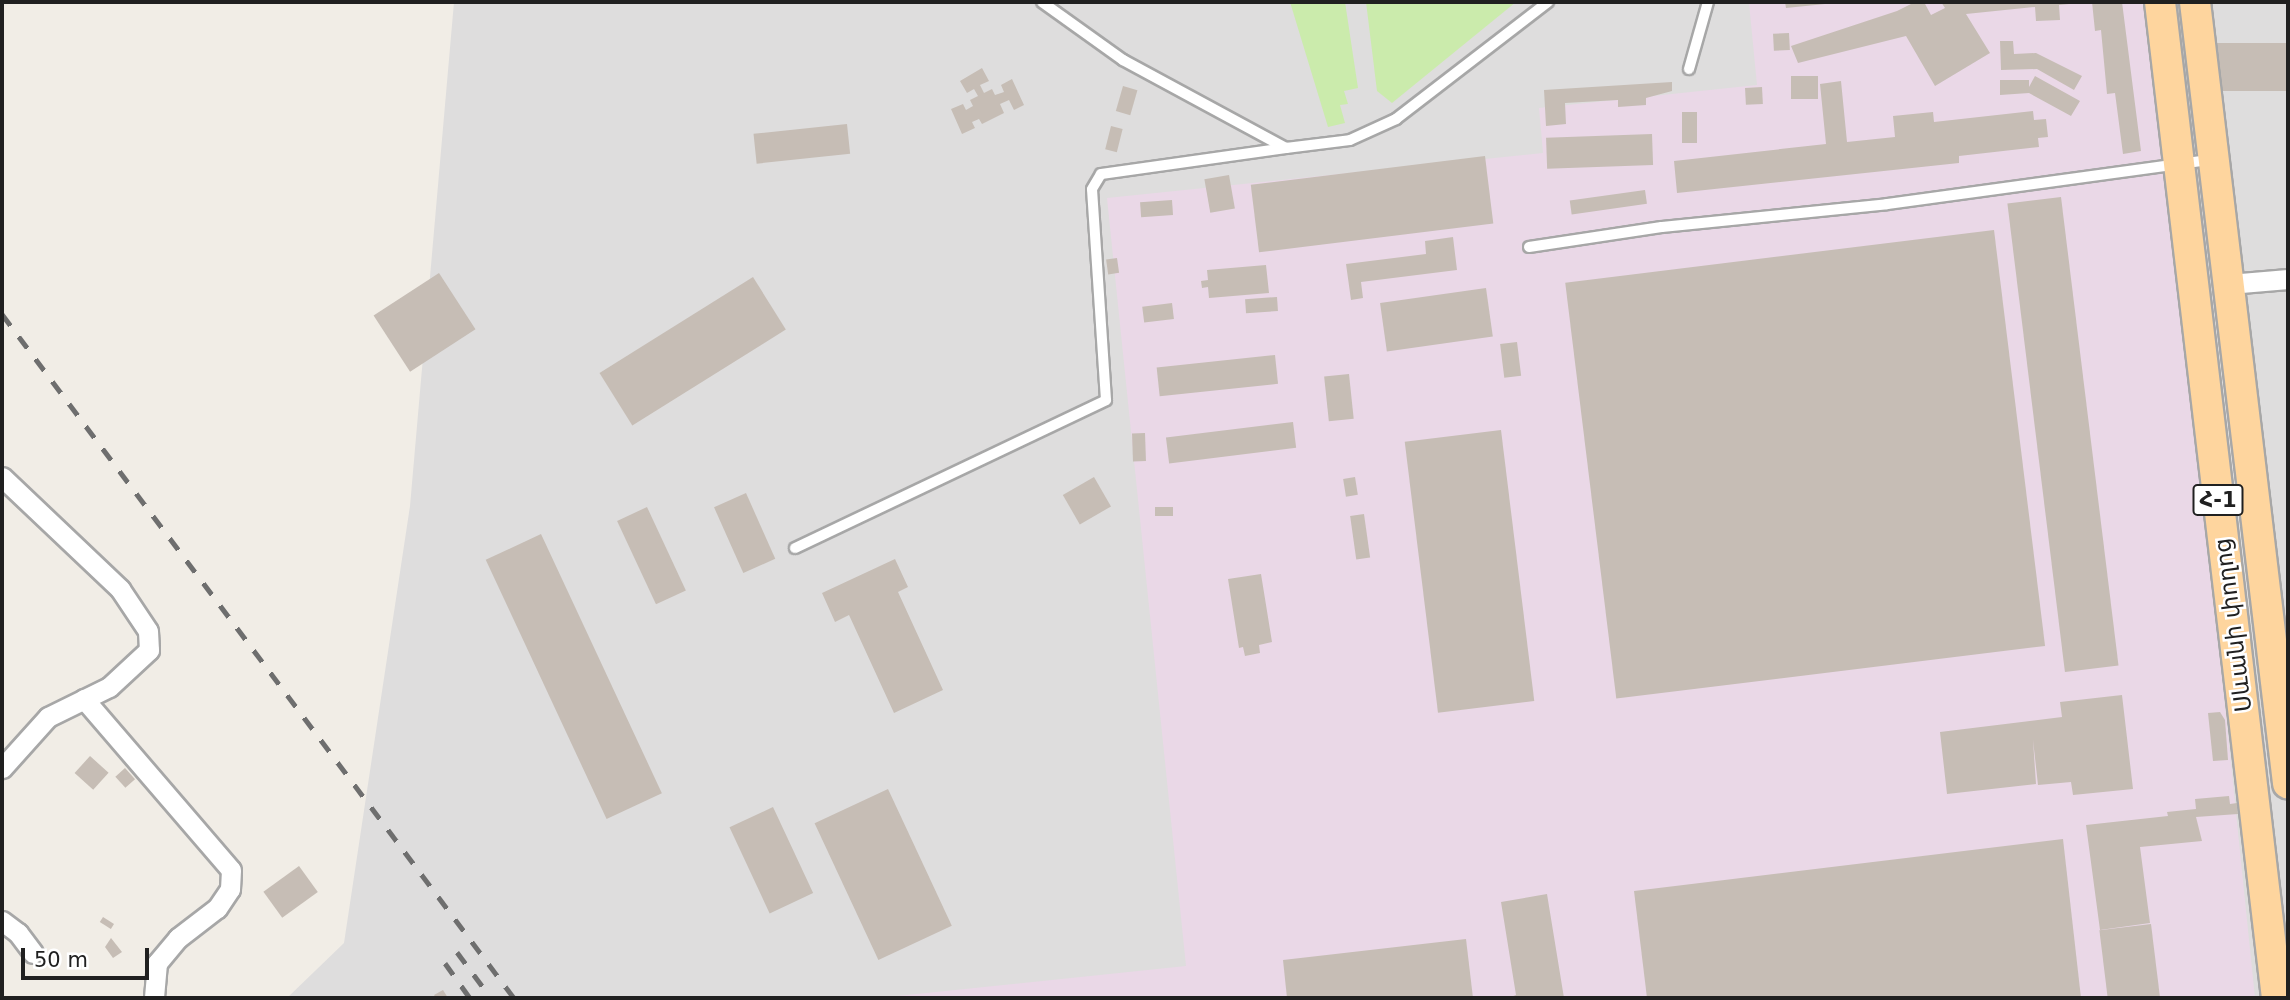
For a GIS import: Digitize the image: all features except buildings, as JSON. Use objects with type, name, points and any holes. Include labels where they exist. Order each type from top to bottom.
[{"type":"main road","name":"Սևանի փողոց","points":[[2160,2],[2277,998]]},
{"type":"main road","name":"Սևանի փողոց","points":[[2195,2],[2288,783]]},
{"type":"main road","points":[[2177,162],[2213,156]]},
{"type":"main road","points":[[2241,685],[2276,680]]},
{"type":"street","points":[[2230,284],[2288,279]]},
{"type":"street","points":[[2,477],[120,589],[148,631],[149,650],[109,687],[48,717],[2,768]]},
{"type":"street","points":[[84,699],[231,870],[230,889],[217,908],[177,938],[157,963],[154,998]]},
{"type":"street","points":[[2,921],[18,933],[33,953]]},
{"type":"lane","points":[[1042,2],[1123,60],[1286,148]]},
{"type":"lane","points":[[795,548],[1106,400],[1093,189],[1101,174],[1350,140],[1376,130],[1411,110],[1548,2]]},
{"type":"lane","points":[[1689,69],[1708,2]]},
{"type":"lane","points":[[1529,247],[1662,227],[1887,204],[2177,162]]},
{"type":"shaded area","points":[[454,2],[2288,2],[2288,998],[287,998],[344,943],[410,506]]},
{"type":"shaded area","points":[[2153,2],[2255,998],[878,998],[1186,966],[1107,198],[1543,153],[1539,108],[1757,85],[1749,3]]},
{"type":"green space","points":[[1290,2],[1345,2],[1358,88],[1344,91],[1348,104],[1340,105],[1345,123],[1328,127]]},
{"type":"green space","points":[[1366,2],[1516,2],[1392,103],[1377,91]]},
{"type":"railway","points":[[2,314],[514,998]]},
{"type":"railway","points":[[457,952],[491,998]]},
{"type":"railway","points":[[445,963],[470,998]]}]
